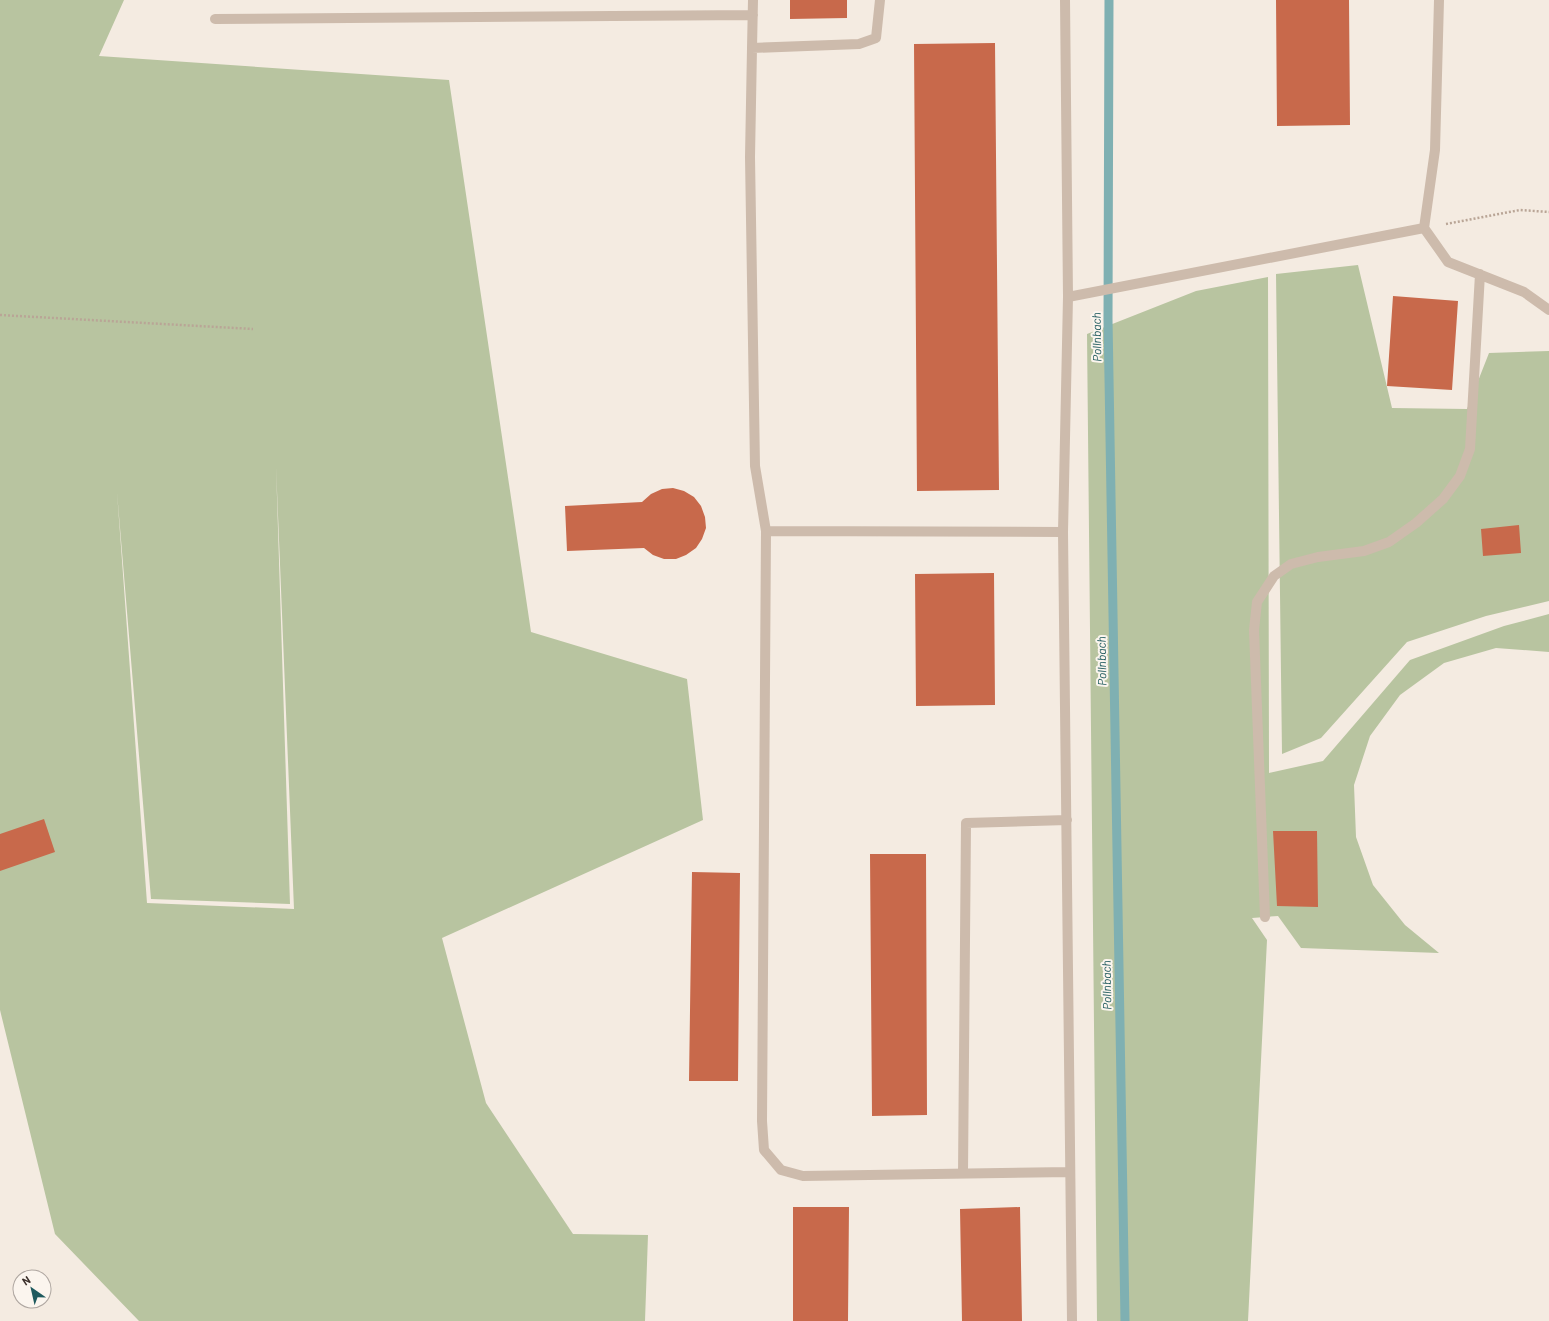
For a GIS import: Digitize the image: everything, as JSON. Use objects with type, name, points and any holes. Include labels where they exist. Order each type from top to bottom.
[{"type":"street","points":[[754,0],[750,156],[755,466],[766,531],[762,1113],[764,1150],[781,1170],[803,1176],[1070,1172]]},
{"type":"street","points":[[752,48],[859,44],[876,38],[880,0]]},
{"type":"street","points":[[1065,0],[1068,297],[1063,532],[1072,1321]]},
{"type":"street","points":[[1439,0],[1435,150],[1424,228],[1448,262],[1524,292],[1549,310]]},
{"type":"street","points":[[215,19],[753,15]]},
{"type":"street","points":[[1068,297],[1424,228]]},
{"type":"street","points":[[1265,917],[1254,630],[1257,602],[1274,576],[1291,564],[1318,557],[1364,551],[1389,542],[1416,523],[1443,499],[1460,476],[1470,448],[1480,274]]},
{"type":"street","points":[[766,531],[1063,532]]},
{"type":"street","points":[[963,1173],[966,823],[1067,820]]},
{"type":"path","points":[[1424,228],[1520,210],[1549,212]]},
{"type":"path","points":[[0,316],[253,329]]},
{"type":"green space","points":[[0,0],[124,0],[99,56],[449,80],[531,632],[687,679],[703,820],[442,938],[486,1103],[573,1234],[648,1235],[645,1321],[139,1321],[55,1234],[0,1010]],"holes":[[[276,466],[294,909],[147,903],[117,492],[151,899],[290,904]]]},
{"type":"green space","points":[[1358,265],[1392,408],[1467,409],[1489,353],[1549,351],[1549,601],[1486,616],[1407,642],[1321,738],[1282,754],[1276,274]]},
{"type":"green space","points":[[1268,277],[1269,773],[1323,761],[1410,660],[1504,626],[1549,614],[1549,652],[1496,648],[1444,663],[1400,695],[1370,736],[1354,785],[1356,837],[1373,885],[1405,925],[1439,953],[1301,948],[1278,916],[1252,918],[1267,940],[1248,1321],[1097,1321],[1087,334],[1196,291]]},
{"type":"building","points":[[790,0],[847,0],[847,18],[790,19]]},
{"type":"building","points":[[1276,0],[1349,0],[1350,125],[1277,126]]},
{"type":"building","points":[[995,43],[999,490],[917,491],[914,44]]},
{"type":"building","points":[[1393,296],[1458,301],[1452,390],[1387,386]]},
{"type":"building","points":[[673,488],[684,491],[694,497],[701,506],[705,517],[706,528],[702,539],[696,548],[686,555],[676,559],[664,559],[653,555],[644,548],[567,551],[565,506],[642,502],[651,494],[662,489]]},
{"type":"building","points":[[1519,525],[1521,553],[1483,556],[1481,529]]},
{"type":"building","points":[[994,573],[995,705],[916,706],[915,574]]},
{"type":"building","points":[[44,819],[55,852],[0,871],[0,834]]},
{"type":"building","points":[[1273,831],[1317,831],[1318,907],[1277,906]]},
{"type":"building","points":[[870,854],[926,854],[927,1115],[872,1116]]},
{"type":"building","points":[[692,872],[740,873],[738,1081],[689,1081]]},
{"type":"building","points":[[793,1207],[849,1207],[848,1321],[793,1321]]},
{"type":"building","points":[[1020,1207],[1022,1321],[962,1321],[960,1209]]},
{"type":"waterway","name":"Pollnbach","points":[[1109,0],[1108,319],[1125,1321]]}]
